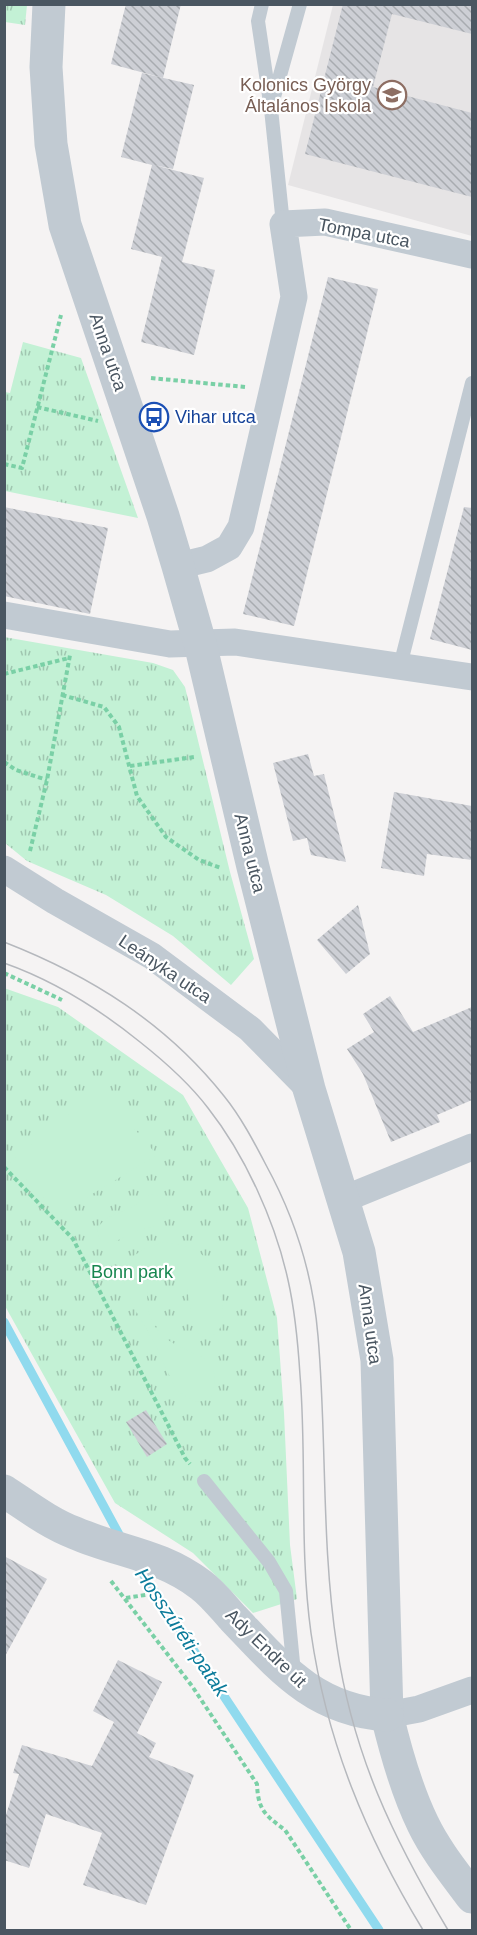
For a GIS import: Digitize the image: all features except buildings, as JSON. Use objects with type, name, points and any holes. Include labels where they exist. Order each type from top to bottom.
[{"type":"street","name":"Anna utca","points":[[49,4],[47,89],[51,144],[65,225],[178,566],[200,644],[309,1089],[359,1252],[377,1360],[387,1715]]},
{"type":"street","name":"Tompa utca","points":[[283,224],[324,222],[472,255]]},
{"type":"street","points":[[178,566],[207,559],[229,547],[241,526],[294,297],[283,224]]},
{"type":"street","points":[[4,615],[170,644],[235,642],[472,676]]},
{"type":"street","name":"Leányka utca","points":[[9,872],[152,956],[250,1029],[309,1089]]},
{"type":"street","points":[[344,1199],[472,1147]]},
{"type":"street","name":"Ady Endre út","points":[[4,1491],[49,1521],[92,1539],[153,1558],[182,1572],[203,1586],[295,1681],[348,1709],[387,1715]]},
{"type":"street","points":[[472,1690],[419,1709],[387,1715],[397,1758],[424,1826],[472,1897]]},
{"type":"lane","points":[[262,4],[258,21],[271,109],[283,224]]},
{"type":"lane","points":[[271,109],[300,4]]},
{"type":"lane","points":[[400,666],[472,383]]},
{"type":"lane","points":[[204,1481],[269,1562],[286,1591],[295,1681]]},
{"type":"path","points":[[4,464],[22,468],[62,312]]},
{"type":"path","points":[[116,375],[273,390]]},
{"type":"path","points":[[37,407],[134,429]]},
{"type":"path","points":[[9,872],[27,861],[47,780],[75,627]]},
{"type":"path","points":[[4,674],[69,658]]},
{"type":"path","points":[[62,695],[104,707],[119,727],[137,796],[166,837],[199,860],[230,872],[253,867]]},
{"type":"path","points":[[130,766],[226,754]]},
{"type":"path","points":[[4,762],[16,770],[47,780]]},
{"type":"path","points":[[4,973],[62,1000]]},
{"type":"path","points":[[4,1167],[73,1239],[185,1458],[204,1481]]},
{"type":"path","points":[[154,1594],[126,1600],[192,1686],[257,1784],[258,1804],[271,1820],[285,1830],[351,1930]]},
{"type":"shaded area","name":"Kolonics György Általános Iskola","points":[[333,5],[472,5],[472,236],[288,185]]},
{"type":"green space","points":[[4,5],[27,5],[25,25],[5,22]]},
{"type":"green space","points":[[23,342],[81,358],[138,518],[5,491],[5,392],[10,393]]},
{"type":"green space","points":[[4,637],[153,663],[173,670],[185,687],[230,872],[254,959],[231,985],[173,936],[106,895],[27,861],[5,843]]},
{"type":"green space","name":"Bonn park","points":[[4,988],[58,1007],[183,1095],[248,1208],[277,1318],[290,1545],[297,1599],[253,1613],[193,1553],[115,1503],[5,1306]]},
{"type":"green space","points":[[100,1089],[157,1155],[59,1214],[10,1162]]},
{"type":"green space","points":[[151,1194],[162,1197],[168,1206],[159,1225],[140,1229],[107,1243],[99,1238],[97,1229],[104,1221]]},
{"type":"green space","points":[[163,1242],[178,1244],[200,1253],[210,1267],[219,1289],[223,1321],[210,1338],[201,1336],[193,1326],[186,1281],[176,1267],[162,1266],[151,1270],[147,1296],[152,1321],[163,1336],[210,1364],[214,1372],[214,1384],[210,1400],[195,1402],[176,1390],[123,1280],[126,1261],[144,1249]]},
{"type":"waterway","name":"Hosszúréti-patak","points":[[4,1322],[122,1540]]},
{"type":"waterway","name":"Hosszúréti-patak","points":[[137,1565],[379,1930]]},
{"type":"tram line","points":[[4,942],[36,955],[97,986],[152,1024],[177,1046],[201,1070],[236,1112],[257,1147],[286,1206],[307,1269],[316,1313],[321,1375],[326,1530],[332,1608],[344,1686],[353,1724],[378,1794],[393,1829],[448,1930]]},
{"type":"tram line","points":[[4,963],[41,978],[92,1007],[167,1065],[193,1090],[222,1126],[257,1189],[267,1212],[282,1258],[296,1327],[302,1407],[307,1601],[318,1673],[338,1751],[352,1788],[384,1859],[423,1930]]},
{"type":"place","name":"Kolonics György Általános Iskola","points":[[392,95]]},
{"type":"place","name":"Vihar utca","points":[[154,417]]}]
